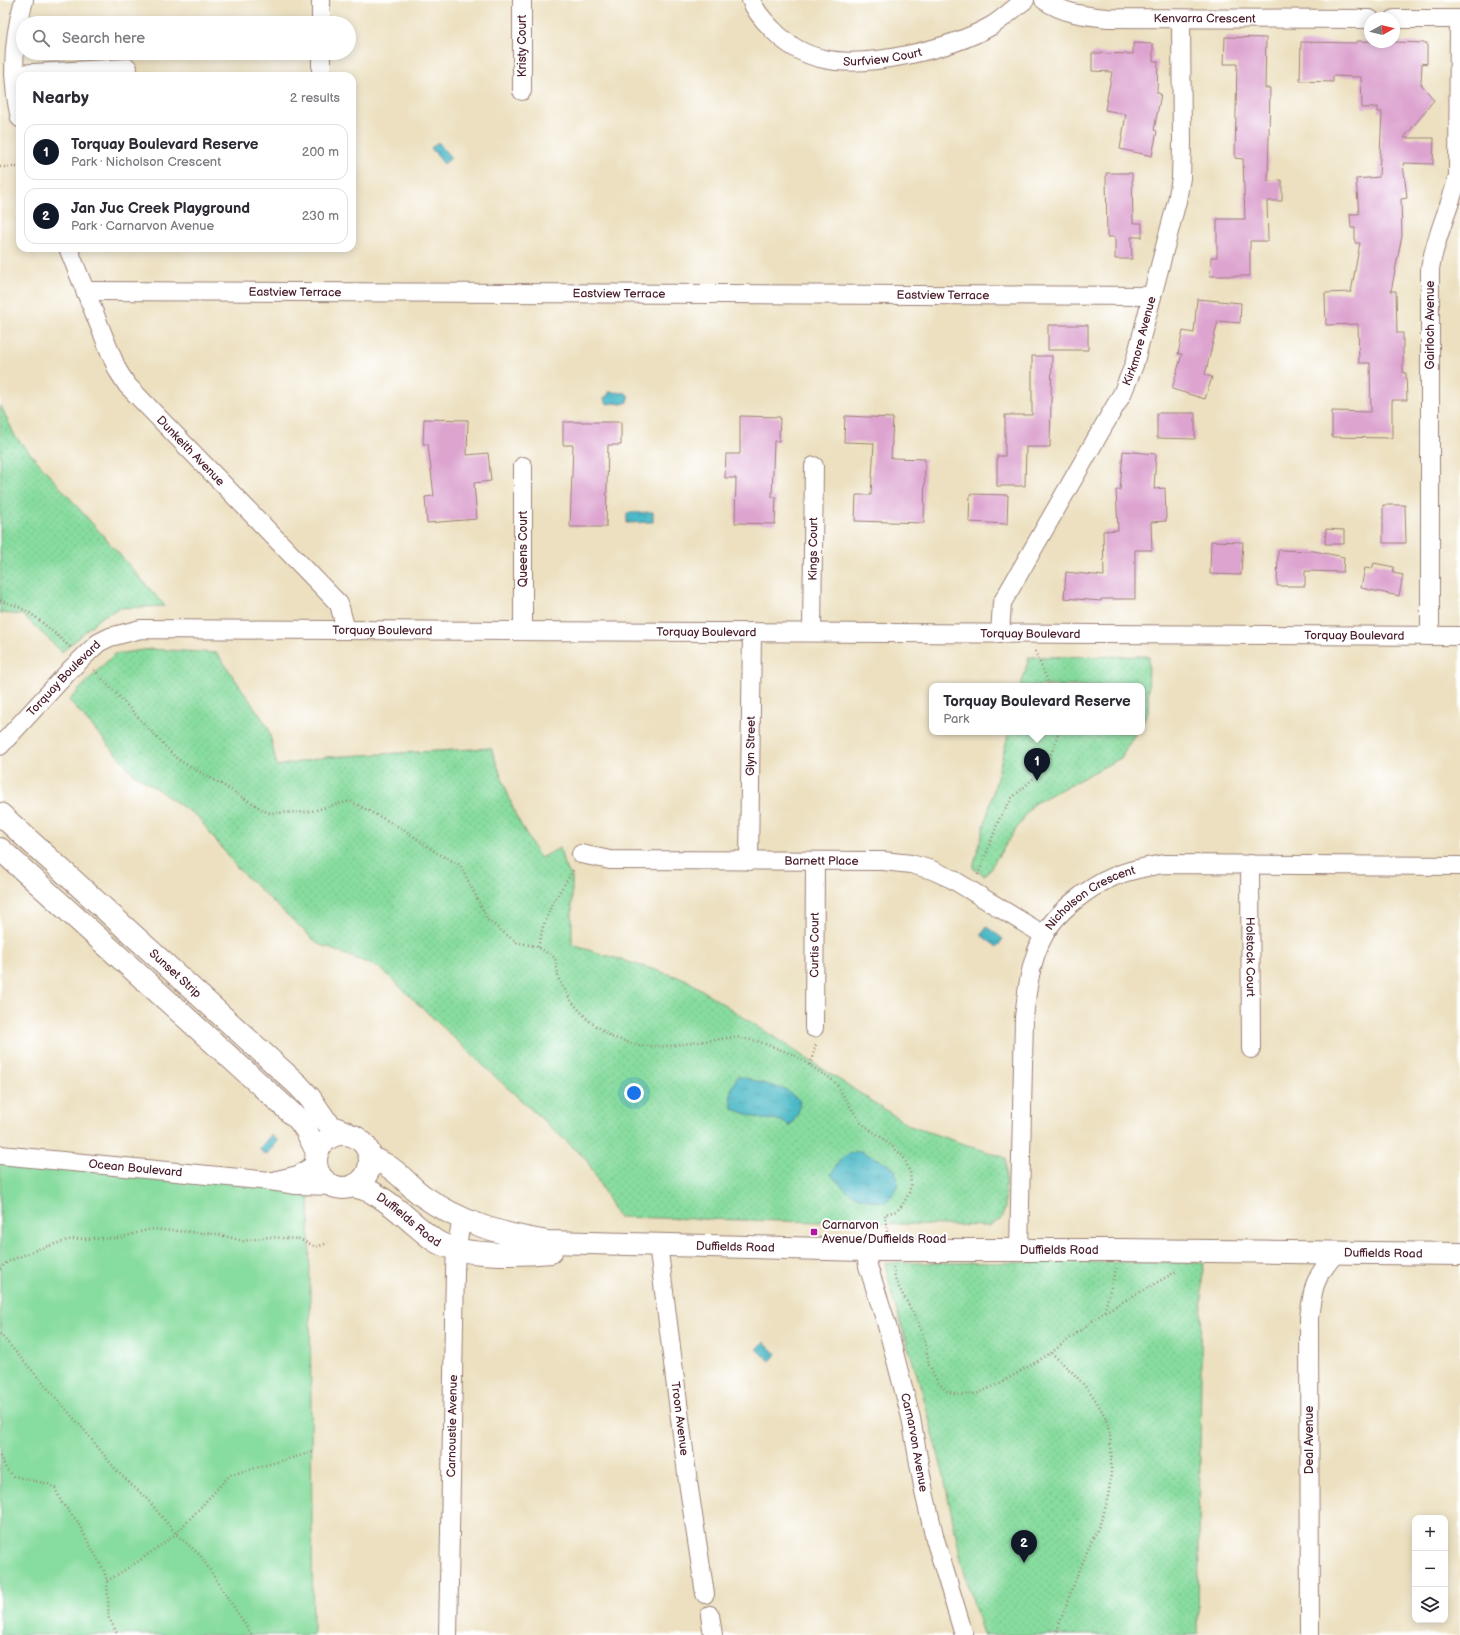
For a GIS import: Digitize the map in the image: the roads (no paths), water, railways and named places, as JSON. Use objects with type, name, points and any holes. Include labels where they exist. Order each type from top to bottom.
[{"type":"street","points":[[21,16],[24,0]]},
{"type":"street","points":[[321,0],[321,16]]},
{"type":"street","name":"Kristy Court","points":[[522,0],[522,91]]},
{"type":"street","name":"Surfview Court","points":[[751,0],[752,5],[778,36],[799,50],[824,59],[848,62],[922,52],[947,44],[992,25],[1025,0]]},
{"type":"street","name":"Kenvarra Crescent","points":[[1044,0],[1068,12],[1087,17],[1181,19],[1364,19]]},
{"type":"street","name":"Kirkmore Avenue","points":[[1000,634],[1002,603],[1122,394],[1134,365],[1181,178],[1183,89],[1181,19]]},
{"type":"street","points":[[1400,19],[1459,19]]},
{"type":"street","name":"Gairloch Avenue","points":[[1430,636],[1430,269],[1433,251],[1454,194],[1458,176],[1459,19]]},
{"type":"street","points":[[16,40],[14,74],[16,89]]},
{"type":"street","points":[[321,60],[321,72]]},
{"type":"street","points":[[52,72],[128,68]]},
{"type":"street","name":"Dunkeith Avenue","points":[[70,252],[118,371],[128,385],[139,399],[339,604],[346,630]]},
{"type":"street","name":"Eastview Terrace","points":[[85,290],[1152,296]]},
{"type":"street","name":"Queens Court","points":[[523,466],[523,631]]},
{"type":"street","name":"Kings Court","points":[[812,632],[814,466]]},
{"type":"street","name":"Torquay Boulevard","points":[[0,746],[82,657],[98,643],[110,637],[141,629],[1460,636]]},
{"type":"street","name":"Glyn Street","points":[[749,861],[752,632]]},
{"type":"street","name":"Sunset Strip","points":[[0,814],[298,1085],[332,1127],[362,1142],[370,1157]]},
{"type":"street","points":[[0,849],[299,1120],[306,1130],[317,1158],[318,1171],[322,1177],[344,1186],[364,1177],[370,1163],[370,1157]]},
{"type":"street","name":"Barnett Place","points":[[581,854],[610,860],[815,862],[883,861],[911,864],[932,870],[952,879],[1044,935]]},
{"type":"street","name":"Curtis Court","points":[[814,1028],[815,862]]},
{"type":"street","name":"Nicholson Crescent","points":[[1019,1250],[1024,1018],[1030,974],[1044,935],[1058,917],[1073,903],[1092,888],[1113,877],[1138,869],[1163,864],[1460,866]]},
{"type":"street","name":"Holstock Court","points":[[1250,864],[1251,1050]]},
{"type":"street","points":[[317,1158],[320,1146],[331,1137],[347,1134]]},
{"type":"street","name":"Ocean Boulevard","points":[[0,1155],[270,1181],[296,1185],[344,1186]]},
{"type":"street","name":"Duffields Road","points":[[370,1157],[386,1165],[422,1196],[445,1210],[499,1232],[548,1242],[866,1250],[1120,1250],[1460,1254]]},
{"type":"street","name":"Ocean Boulevard","points":[[270,1181],[298,1175],[317,1158]]},
{"type":"street","name":"Duffields Road","points":[[344,1186],[372,1192],[388,1202],[435,1241],[456,1250],[471,1252],[535,1254],[658,1244]]},
{"type":"street","name":"Carnoustie Avenue","points":[[448,1635],[456,1250],[462,1218]]},
{"type":"street","name":"Troon Avenue","points":[[658,1244],[688,1482],[705,1594]]},
{"type":"street","name":"Carnarvon Avenue","points":[[866,1250],[868,1266],[886,1322],[911,1418],[924,1492],[935,1539],[964,1635]]},
{"type":"street","name":"Deal Avenue","points":[[1310,1635],[1309,1318],[1316,1280],[1323,1268],[1336,1253]]},
{"type":"street","points":[[710,1615],[713,1635]]},
{"type":"water","points":[[438,142],[451,158],[444,164],[431,148]]},
{"type":"water","points":[[609,392],[626,393],[629,397],[628,402],[622,404],[608,404],[605,402],[604,398]]},
{"type":"water","points":[[653,512],[653,522],[627,523],[627,513]]},
{"type":"water","points":[[987,927],[1003,939],[997,947],[981,935]]},
{"type":"water","points":[[738,1076],[786,1090],[800,1101],[798,1114],[790,1126],[779,1120],[761,1119],[733,1109],[731,1092],[733,1084]]},
{"type":"water","points":[[271,1135],[278,1141],[266,1155],[259,1149]]},
{"type":"water","points":[[860,1151],[887,1163],[895,1170],[898,1183],[894,1193],[886,1202],[869,1200],[855,1195],[842,1187],[831,1174],[845,1155]]},
{"type":"water","points":[[764,1342],[777,1354],[770,1361],[757,1349]]},
{"type":"place","name":"Torquay Boulevard Reserve","points":[[1037,781]]},
{"type":"place","name":"Carnarvon Avenue/Duffields Road","points":[[814,1232]]},
{"type":"place","name":"Jan Juc Creek Playground","points":[[1024,1563]]}]
